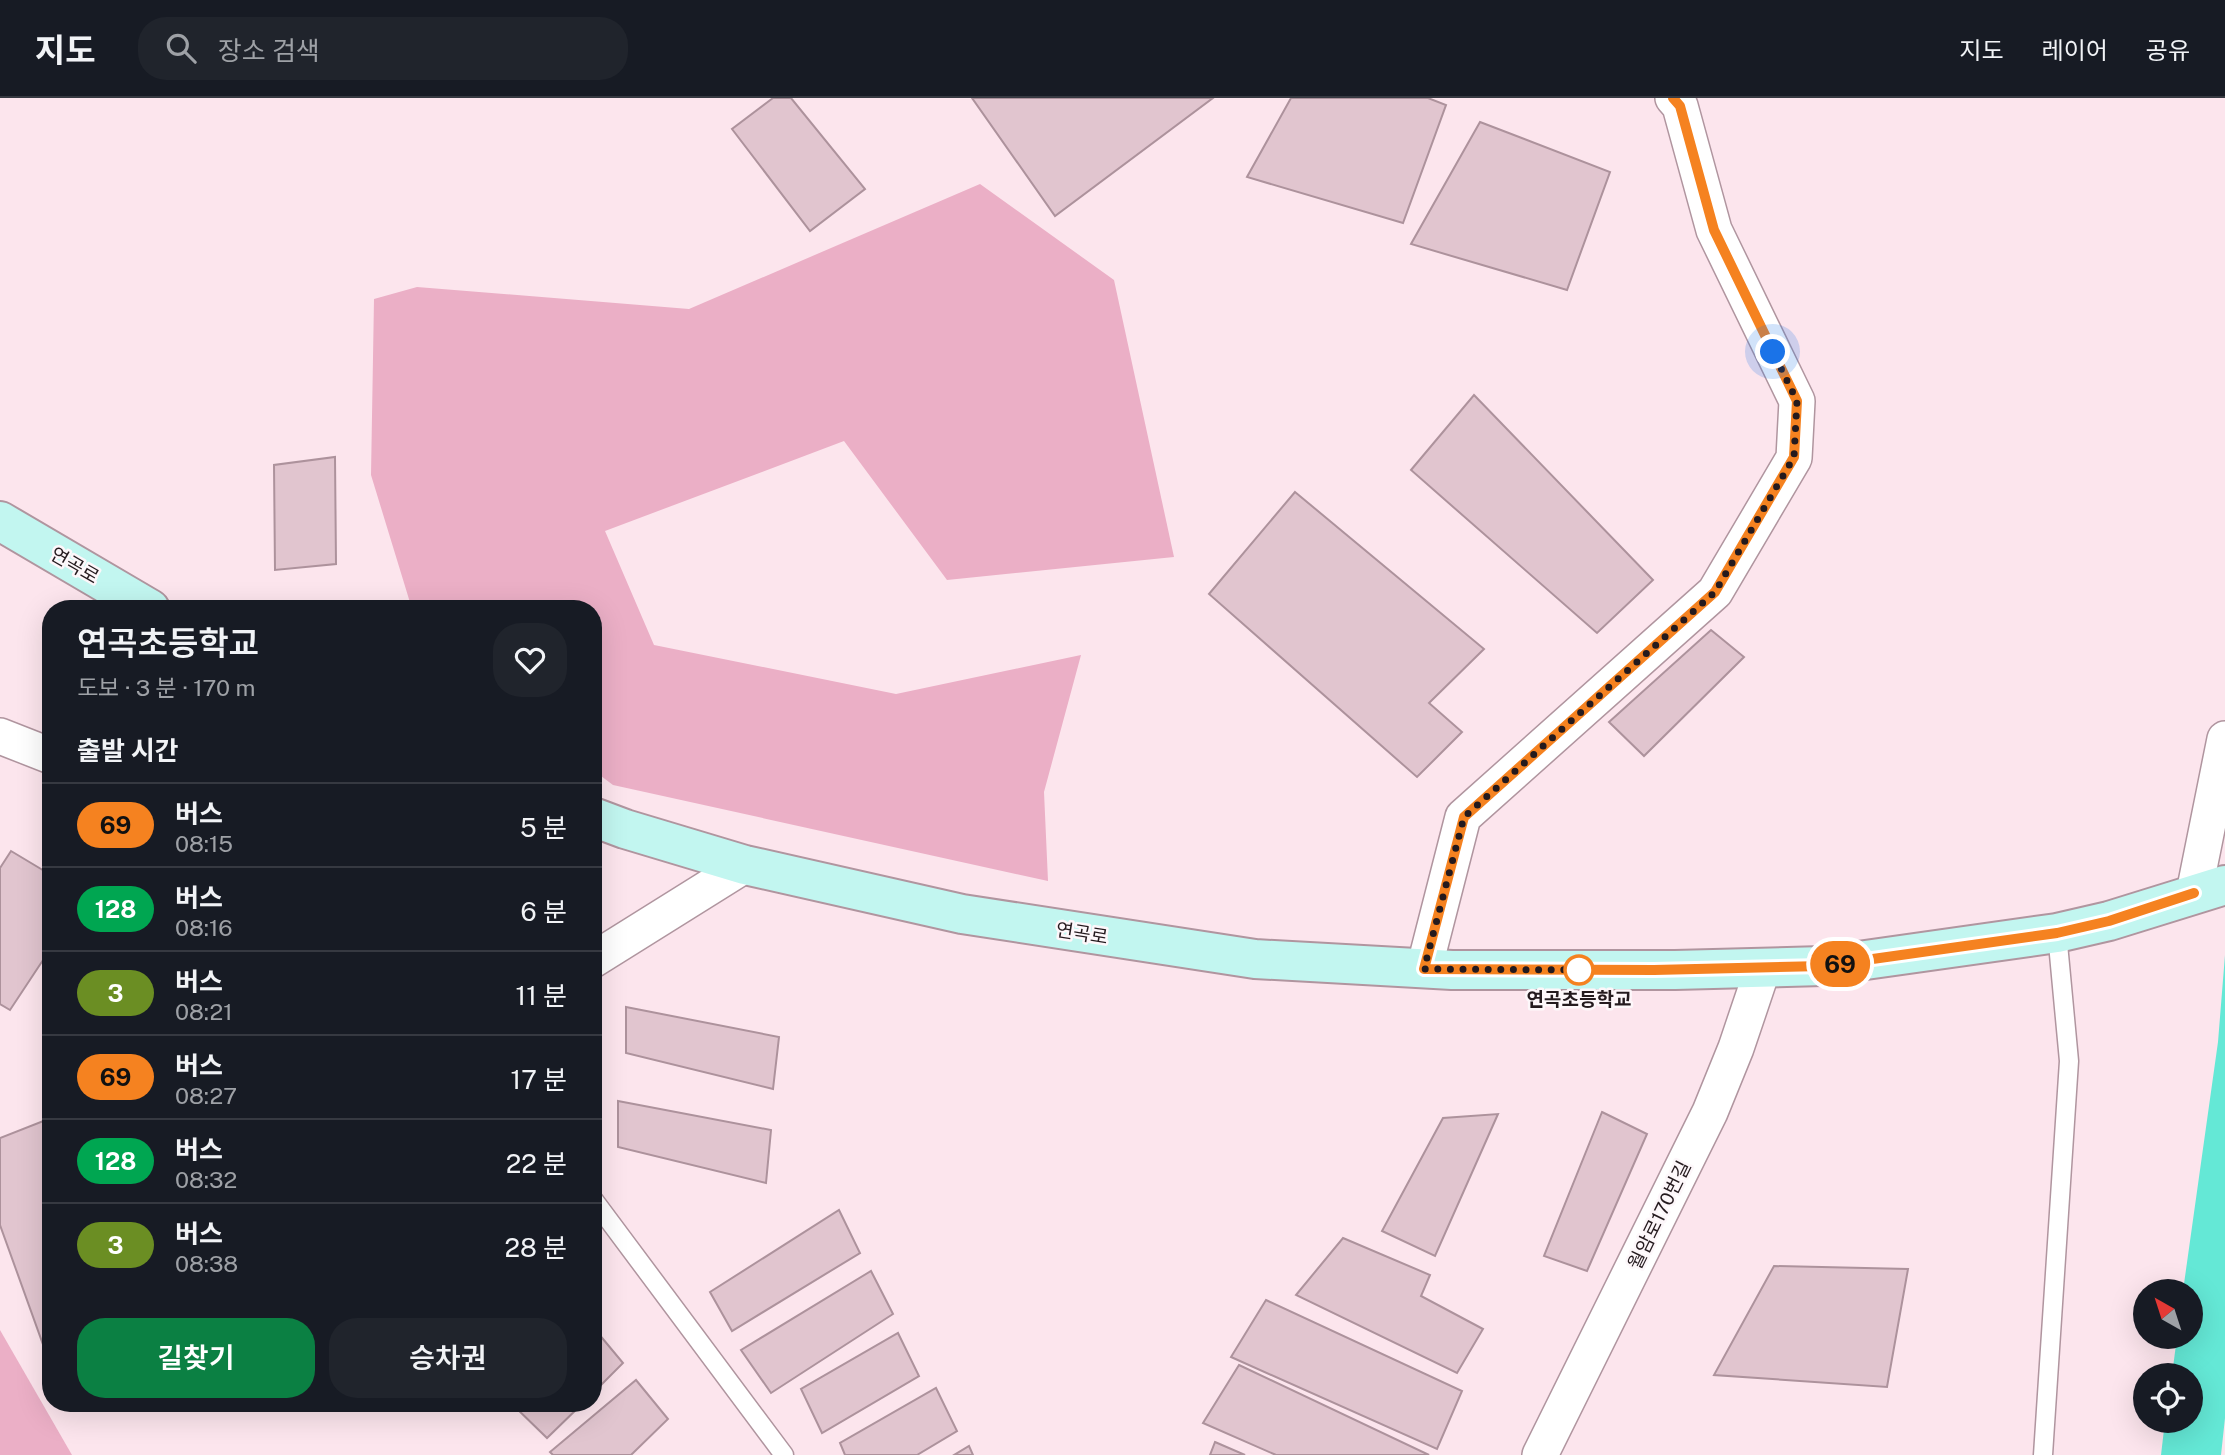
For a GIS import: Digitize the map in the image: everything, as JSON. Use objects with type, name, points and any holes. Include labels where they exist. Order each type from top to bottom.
[{"type":"street","points":[[1424,969],[1464,817],[1715,592],[1794,457],[1797,401],[1714,230],[1680,106],[1673,98]]},
{"type":"street","name":"연곡로","points":[[0,522],[134,600]]},
{"type":"street","points":[[0,736],[42,752]]},
{"type":"street","points":[[2210,889],[2225,739]]},
{"type":"street","name":"연곡로","points":[[602,820],[745,865],[962,914],[1255,959],[1424,969],[1624,970],[1823,966],[2057,933],[2109,921],[2210,889]]},
{"type":"street","points":[[602,954],[745,865]]},
{"type":"street","name":"월암로170번길","points":[[1540,1455],[1710,1112],[1736,1048],[1763,968]]},
{"type":"lane","points":[[2043,1455],[2069,1061],[2057,933]]},
{"type":"lane","points":[[602,1211],[784,1455]]},
{"type":"shaded area","points":[[980,184],[1114,280],[1174,557],[947,580],[844,441],[605,531],[654,645],[896,694],[1081,655],[1044,792],[1048,881],[613,785],[602,777],[602,600],[409,600],[371,475],[374,299],[417,287],[689,309]]},
{"type":"shaded area","points":[[2225,955],[2225,1418],[2221,1455],[2161,1455],[2164,1433],[2203,1433],[2203,1363],[2174,1363],[2175,1349],[2203,1349],[2203,1279],[2185,1279],[2218,1042]]},
{"type":"shaded area","points":[[0,1330],[42,1403],[42,1412],[47,1412],[72,1455],[0,1455]]},
{"type":"building","points":[[773,98],[791,98],[865,189],[810,231],[732,129]]},
{"type":"building","points":[[972,98],[1213,98],[1055,216]]},
{"type":"building","points":[[1291,98],[1428,98],[1446,105],[1403,223],[1247,177]]},
{"type":"building","points":[[1480,122],[1610,172],[1567,290],[1411,244]]},
{"type":"building","points":[[1474,395],[1653,580],[1597,633],[1411,470]]},
{"type":"building","points":[[335,457],[336,564],[275,570],[274,465]]},
{"type":"building","points":[[1295,492],[1484,649],[1429,703],[1462,732],[1417,777],[1209,594]]},
{"type":"building","points":[[1711,630],[1744,657],[1644,756],[1609,722]]},
{"type":"building","points":[[11,851],[42,870],[42,962],[10,1010],[0,1004],[0,868]]},
{"type":"building","points":[[626,1007],[779,1037],[773,1089],[626,1053]]},
{"type":"building","points":[[618,1101],[771,1130],[766,1183],[618,1147]]},
{"type":"building","points":[[1602,1112],[1647,1134],[1587,1271],[1544,1256]]},
{"type":"building","points":[[1498,1114],[1435,1256],[1382,1231],[1443,1118]]},
{"type":"building","points":[[42,1122],[42,1342],[0,1225],[0,1138]]},
{"type":"building","points":[[839,1210],[860,1253],[732,1331],[710,1292]]},
{"type":"building","points":[[1343,1238],[1430,1275],[1421,1296],[1483,1329],[1457,1373],[1296,1295]]},
{"type":"building","points":[[1774,1266],[1908,1269],[1887,1387],[1714,1375]]},
{"type":"building","points":[[871,1271],[893,1314],[771,1393],[741,1350]]},
{"type":"building","points":[[1266,1300],[1462,1391],[1437,1449],[1231,1357]]},
{"type":"building","points":[[898,1333],[919,1376],[822,1433],[801,1389]]},
{"type":"building","points":[[602,1338],[623,1363],[602,1384]]},
{"type":"building","points":[[1239,1365],[1429,1455],[1276,1455],[1203,1423]]},
{"type":"building","points":[[636,1380],[668,1419],[631,1455],[553,1455],[550,1452],[598,1412],[602,1412],[602,1408]]},
{"type":"building","points":[[936,1388],[957,1431],[917,1455],[845,1455],[840,1443]]},
{"type":"building","points":[[520,1412],[574,1412],[547,1438]]},
{"type":"building","points":[[1215,1442],[1245,1455],[1210,1455]]},
{"type":"building","points":[[969,1446],[973,1455],[954,1455]]},
{"type":"bus line","name":"69","points":[[1673,98],[1680,106],[1714,230],[1797,401],[1794,457],[1715,592],[1464,817],[1424,969],[1654,970],[1823,966],[2057,933],[2109,921],[2194,893]]},
{"type":"place","name":"연곡초등학교","points":[[1579,970]]},
{"type":"route","points":[[1579,970],[1584,970],[1424,969],[1464,817],[1715,592],[1794,457],[1797,401],[1773,352]]}]
